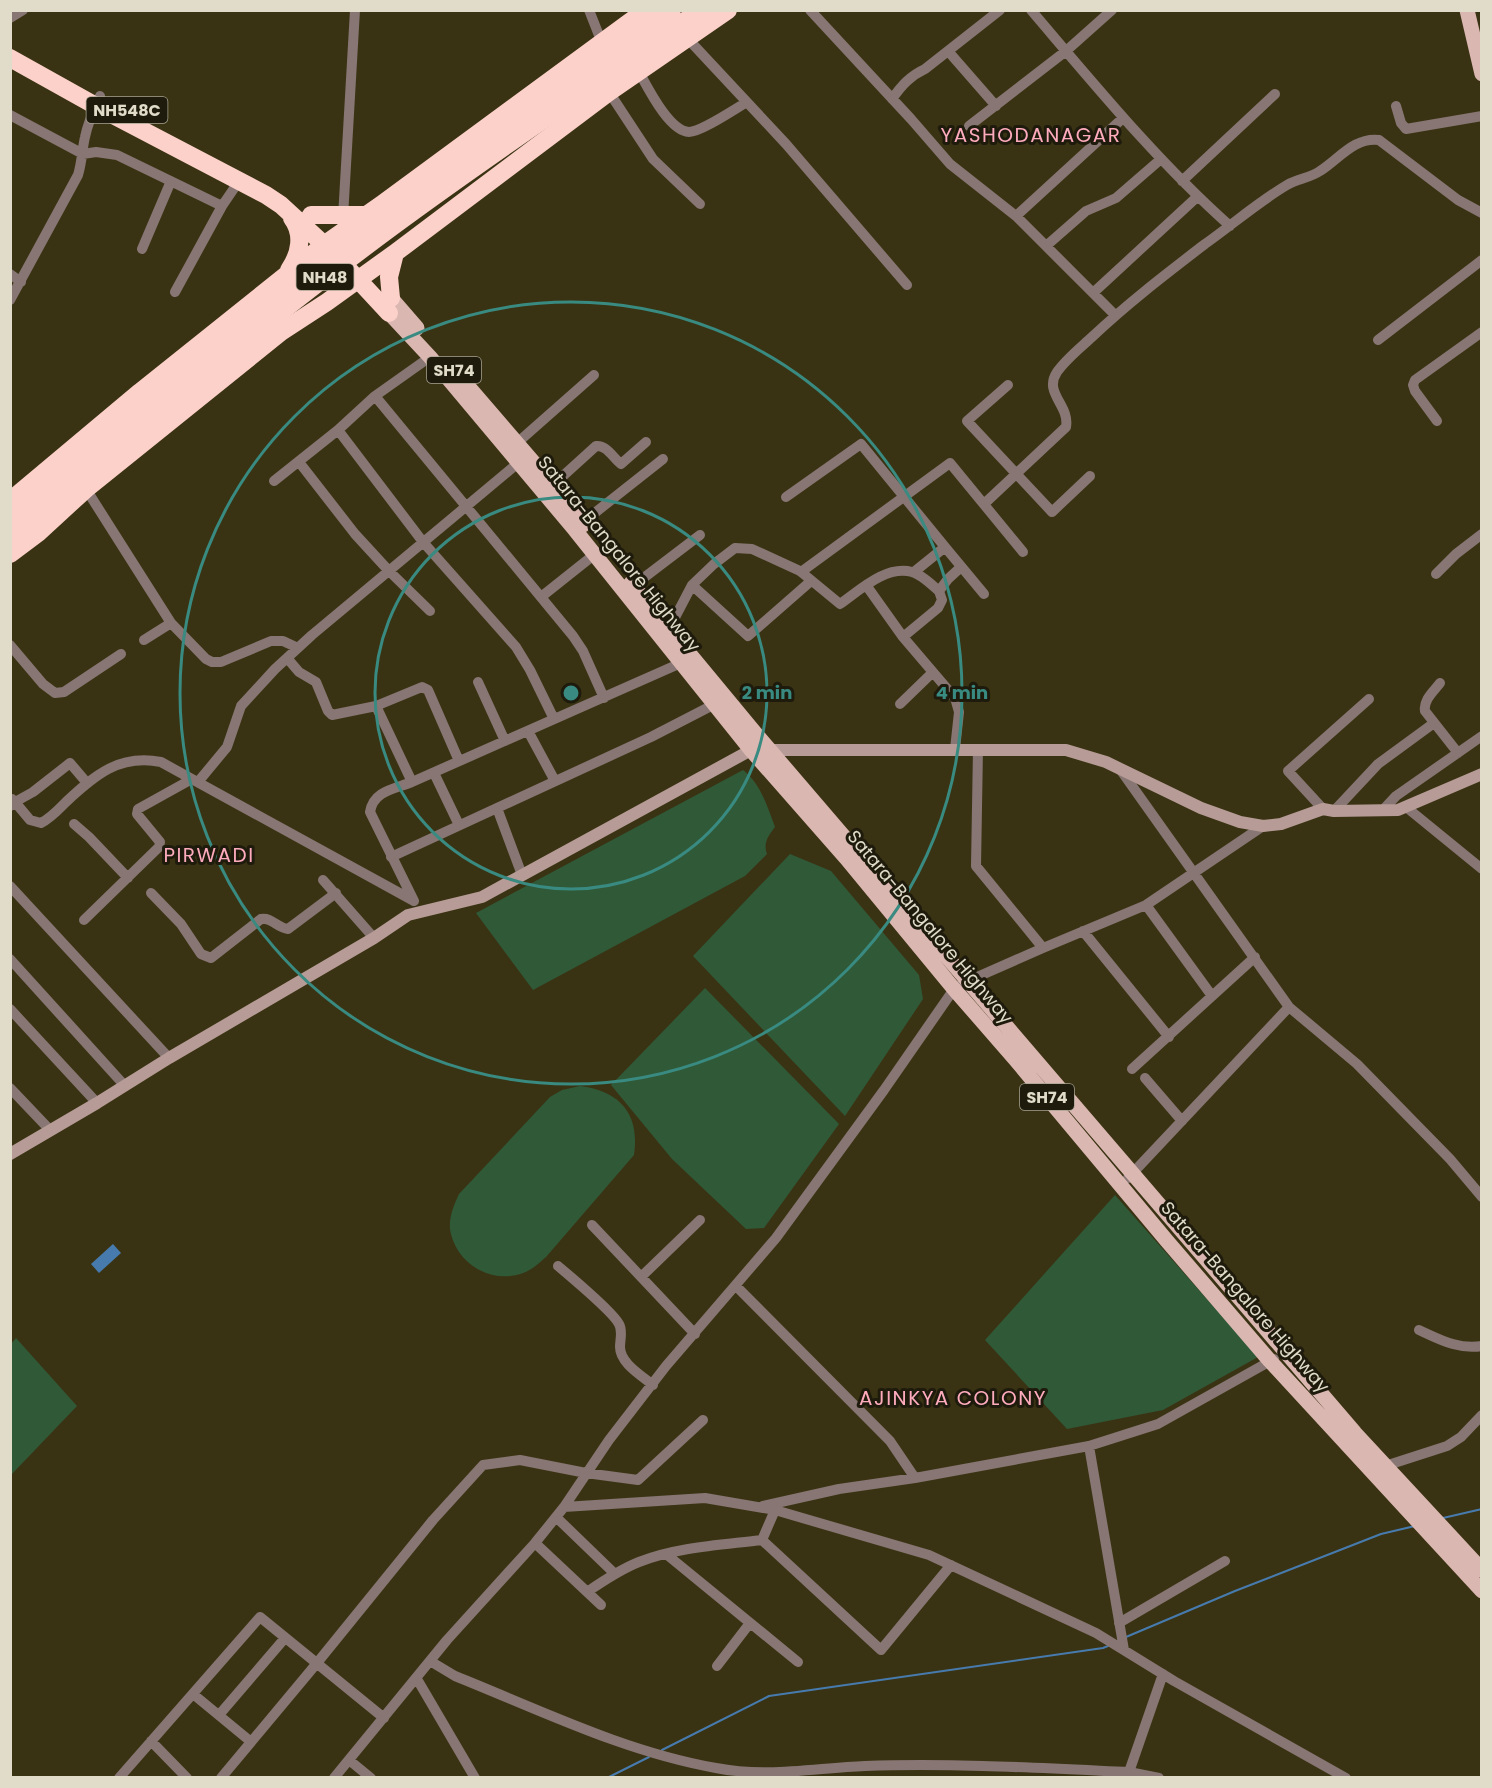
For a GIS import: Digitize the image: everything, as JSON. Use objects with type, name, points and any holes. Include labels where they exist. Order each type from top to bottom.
[{"type":"highway","name":"NH48","points":[[10,516],[146,400],[258,309],[388,211],[672,10]]},
{"type":"highway","name":"NH48","points":[[10,535],[268,321],[650,26],[701,10]]},
{"type":"highway","points":[[10,554],[38,533],[86,489],[276,336],[395,253],[609,92],[728,10]]},
{"type":"highway","points":[[10,501],[140,392],[330,240],[602,43],[650,26]]},
{"type":"highway","name":"NH548C","points":[[10,47],[98,101],[282,205],[330,240]]},
{"type":"highway","name":"NH548C","points":[[10,58],[272,187],[311,215],[363,276]]},
{"type":"highway","points":[[423,174],[452,211]]},
{"type":"highway","points":[[282,205],[294,220],[300,235],[294,262],[287,274]]},
{"type":"highway","points":[[311,215],[365,216]]},
{"type":"highway","points":[[327,302],[346,297],[360,297],[390,306],[389,277],[395,253]]},
{"type":"highway","name":"Satara-Bangalore Highway","points":[[363,276],[390,306]]},
{"type":"main road","points":[[1467,10],[1482,74]]},
{"type":"main road","name":"Satara-Bangalore Highway","points":[[390,306],[430,357],[523,459],[713,705],[846,858],[954,989],[1015,1059],[1482,1570]]},
{"type":"main road","name":"Satara-Bangalore Highway","points":[[390,306],[517,443],[523,459],[553,485],[633,586],[770,750],[968,981],[1270,1361],[1482,1591]]},
{"type":"street","points":[[10,18],[23,10]]},
{"type":"street","points":[[343,217],[355,10]]},
{"type":"street","points":[[589,10],[602,43]]},
{"type":"street","points":[[810,10],[950,164],[1016,216],[1115,315]]},
{"type":"street","points":[[892,99],[913,75],[925,69],[1000,10]]},
{"type":"street","points":[[1031,10],[1123,118],[1197,197],[1230,226]]},
{"type":"street","points":[[969,126],[1066,51],[1112,10]]},
{"type":"street","points":[[688,39],[793,152],[907,285]]},
{"type":"street","points":[[948,51],[996,106]]},
{"type":"street","points":[[639,72],[666,117],[687,132],[697,130],[747,102]]},
{"type":"street","points":[[609,92],[653,159],[700,204]]},
{"type":"street","points":[[1182,181],[1275,94]]},
{"type":"street","points":[[10,300],[78,175],[86,134],[98,101]]},
{"type":"street","points":[[1396,106],[1401,123],[1406,129],[1482,116]]},
{"type":"street","points":[[10,116],[83,154],[96,152],[117,154],[222,206]]},
{"type":"street","points":[[1016,216],[1123,118]]},
{"type":"street","points":[[984,504],[1066,427],[1066,413],[1052,384],[1057,371],[1115,315],[1230,226],[1286,186],[1321,171],[1352,147],[1371,139],[1379,140],[1458,200],[1482,213]]},
{"type":"street","points":[[1046,246],[1086,211],[1116,198],[1161,159]]},
{"type":"street","points":[[142,249],[171,181]]},
{"type":"street","points":[[175,292],[222,206],[239,181]]},
{"type":"street","points":[[1093,293],[1197,197]]},
{"type":"street","points":[[1378,340],[1482,260]]},
{"type":"street","points":[[10,274],[21,282]]},
{"type":"street","points":[[1437,422],[1415,391],[1413,385],[1415,380],[1482,332]]},
{"type":"street","points":[[274,481],[338,430],[375,396],[430,357]]},
{"type":"street","points":[[517,443],[594,375]]},
{"type":"street","points":[[1008,385],[967,421],[1052,512],[1090,476]]},
{"type":"street","points":[[375,396],[583,651],[604,698]]},
{"type":"street","points":[[338,430],[423,542],[516,647],[554,719]]},
{"type":"street","points":[[553,485],[596,446],[605,449],[621,464],[646,442]]},
{"type":"street","points":[[786,497],[861,444],[984,594]]},
{"type":"street","points":[[84,920],[161,845],[141,818],[138,809],[195,781],[227,747],[241,706],[287,658],[523,459]]},
{"type":"street","points":[[582,523],[663,459]]},
{"type":"street","points":[[299,462],[355,534],[389,572],[430,611]]},
{"type":"street","points":[[801,572],[950,463],[1023,552]]},
{"type":"street","points":[[86,489],[171,623],[206,659],[221,662],[271,641],[283,641],[298,648]]},
{"type":"street","points":[[1436,574],[1456,554],[1482,534]]},
{"type":"street","points":[[633,586],[700,535]]},
{"type":"street","points":[[914,572],[945,547]]},
{"type":"street","points":[[669,629],[692,585],[714,564],[735,549],[752,549],[801,572],[840,604],[872,594],[896,570],[914,572],[939,591],[942,600],[938,608],[903,637]]},
{"type":"street","points":[[541,597],[595,554]]},
{"type":"street","points":[[939,591],[961,567]]},
{"type":"street","points":[[692,585],[748,636],[811,581]]},
{"type":"street","points":[[872,594],[903,637],[953,696],[959,712],[955,749]]},
{"type":"street","points":[[144,640],[171,623]]},
{"type":"street","points":[[10,645],[48,689],[55,693],[64,692],[121,654]]},
{"type":"street","points":[[287,658],[299,672],[316,682],[328,711],[332,715],[376,706],[425,687],[459,761]]},
{"type":"street","points":[[417,907],[370,812],[371,805],[380,794],[434,773],[681,663]]},
{"type":"street","points":[[900,704],[932,673]]},
{"type":"street","points":[[478,681],[505,741]]},
{"type":"street","points":[[1440,683],[1424,706],[1425,711],[1458,753]]},
{"type":"street","points":[[1328,810],[1288,771],[1368,699]]},
{"type":"street","points":[[391,857],[651,737],[713,705]]},
{"type":"street","points":[[376,706],[412,782]]},
{"type":"street","points":[[1328,810],[1378,764],[1434,723]]},
{"type":"street","points":[[528,731],[555,781]]},
{"type":"street","points":[[1383,810],[1396,796],[1482,736]]},
{"type":"street","points":[[978,749],[976,866],[1043,948]]},
{"type":"street","points":[[10,1154],[374,938],[417,907],[482,897],[751,750],[1066,750],[1086,755],[1120,769],[1201,808],[1240,822],[1263,826],[1281,824],[1328,810],[1398,810],[1482,774]]},
{"type":"street","points":[[87,783],[70,763],[33,792],[12,802],[30,820],[41,823],[108,768],[152,760],[171,767],[417,907]]},
{"type":"street","points":[[1120,769],[1289,1007],[1357,1064],[1450,1159],[1482,1197]]},
{"type":"street","points":[[434,773],[459,825]]},
{"type":"street","points":[[1406,807],[1482,869]]},
{"type":"street","points":[[497,808],[522,875]]},
{"type":"street","points":[[74,824],[128,878]]},
{"type":"street","points":[[334,1778],[447,1640],[536,1543],[564,1507],[609,1440],[776,1238],[954,989],[1043,948],[1146,905],[1263,826]]},
{"type":"street","points":[[323,880],[374,938]]},
{"type":"street","points":[[10,886],[169,1058]]},
{"type":"street","points":[[151,893],[181,924],[201,954],[211,958],[261,919],[269,919],[282,929],[288,929],[336,893]]},
{"type":"street","points":[[1146,905],[1212,996]]},
{"type":"street","points":[[1083,931],[1169,1037]]},
{"type":"street","points":[[1132,1069],[1255,957]]},
{"type":"street","points":[[10,959],[124,1086]]},
{"type":"street","points":[[1127,1180],[1289,1007]]},
{"type":"street","points":[[10,1009],[97,1103]]},
{"type":"street","points":[[1145,1078],[1182,1120]]},
{"type":"street","points":[[10,1088],[50,1130]]},
{"type":"street","points":[[641,1277],[700,1220]]},
{"type":"street","points":[[592,1225],[695,1334]]},
{"type":"street","points":[[558,1266],[617,1320],[622,1334],[622,1355],[629,1365],[653,1385]]},
{"type":"street","points":[[736,1286],[890,1442],[915,1478]]},
{"type":"street","points":[[1419,1330],[1452,1345],[1482,1346]]},
{"type":"street","points":[[757,1507],[838,1489],[915,1478],[1089,1446],[1158,1424],[1286,1353]]},
{"type":"street","points":[[1385,1466],[1447,1446],[1461,1437],[1482,1415]]},
{"type":"street","points":[[221,1778],[433,1520],[483,1465],[520,1460],[638,1480],[703,1420]]},
{"type":"street","points":[[1089,1446],[1124,1650]]},
{"type":"street","points":[[564,1507],[705,1498],[775,1510],[929,1555],[1096,1633],[1163,1674],[1346,1778]]},
{"type":"street","points":[[762,1540],[775,1510]]},
{"type":"street","points":[[556,1517],[615,1574]]},
{"type":"street","points":[[588,1592],[615,1574],[639,1562],[666,1554],[762,1540]]},
{"type":"street","points":[[762,1540],[881,1650],[951,1565]]},
{"type":"street","points":[[536,1543],[602,1605]]},
{"type":"street","points":[[666,1554],[798,1662]]},
{"type":"street","points":[[1119,1623],[1225,1561]]},
{"type":"street","points":[[119,1778],[260,1617],[384,1718]]},
{"type":"street","points":[[717,1666],[750,1623]]},
{"type":"street","points":[[219,1715],[285,1638]]},
{"type":"street","points":[[430,1662],[455,1676],[549,1714],[673,1759],[718,1769],[761,1773],[863,1772],[978,1765],[1159,1778]]},
{"type":"street","points":[[1128,1775],[1163,1674]]},
{"type":"street","points":[[417,1678],[475,1778]]},
{"type":"street","points":[[193,1694],[250,1741]]},
{"type":"street","points":[[151,1741],[186,1777]]},
{"type":"street","points":[[349,1760],[371,1778]]},
{"type":"green space","points":[[743,770],[759,789],[775,827],[767,840],[767,854],[745,876],[533,990],[476,913]]},
{"type":"green space","points":[[790,854],[831,871],[919,975],[923,999],[845,1116],[693,956]]},
{"type":"green space","points":[[705,988],[839,1124],[764,1228],[746,1229],[672,1159],[611,1085]]},
{"type":"green space","points":[[580,1086],[606,1093],[624,1107],[634,1128],[634,1155],[546,1257],[532,1268],[511,1276],[499,1276],[476,1268],[459,1252],[450,1229],[451,1215],[459,1194],[550,1097],[562,1090]]},
{"type":"green space","points":[[1115,1195],[1258,1357],[1163,1410],[1067,1429],[985,1340]]},
{"type":"green space","points":[[16,1338],[77,1406],[11,1475],[10,1345]]},
{"type":"water","points":[[113,1244],[121,1253],[99,1273],[91,1264]]},
{"type":"waterway","points":[[1443,1518],[1482,1509]]},
{"type":"waterway","points":[[1126,1637],[1235,1591],[1381,1534],[1415,1526]]},
{"type":"waterway","points":[[662,1750],[769,1696],[1108,1646]]},
{"type":"waterway","points":[[607,1778],[649,1757]]},
{"type":"district","name":"YASHODANAGAR","points":[[1031,135]]},
{"type":"district","name":"PIRWADI","points":[[209,855]]},
{"type":"district","name":"AJINKYA COLONY","points":[[953,1398]]}]
